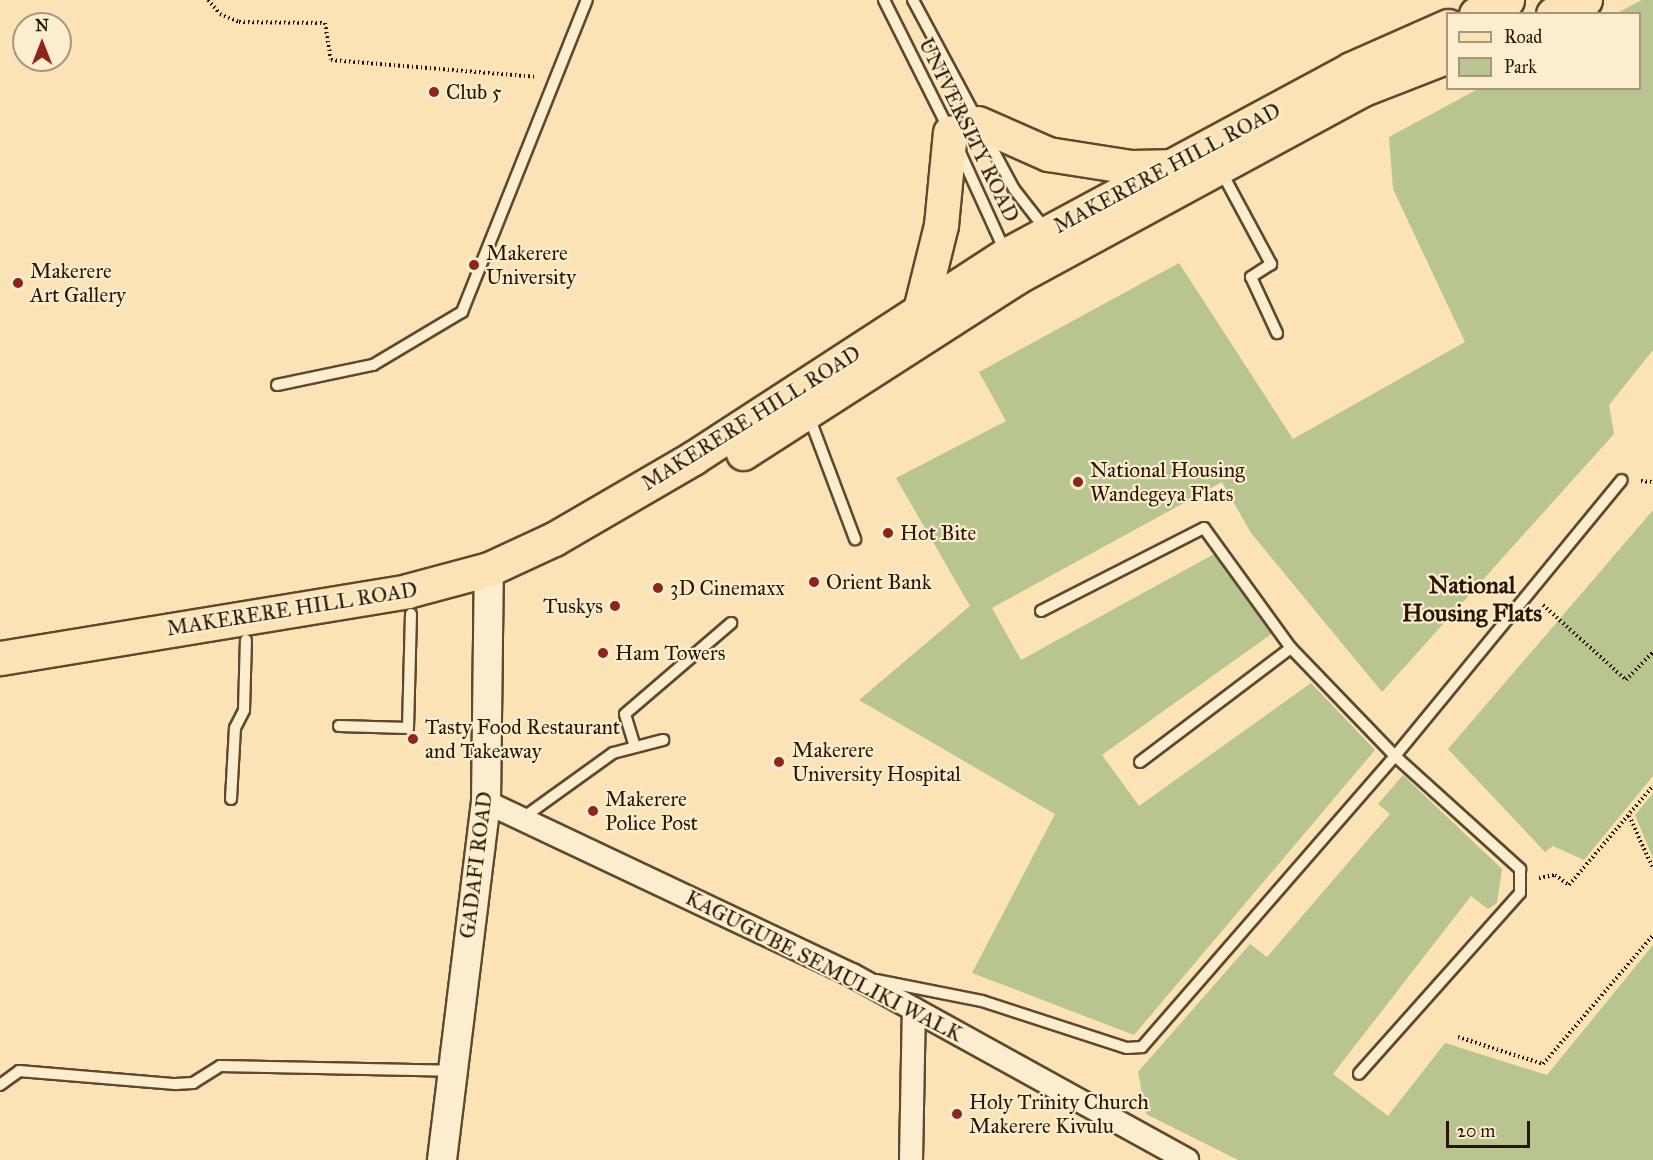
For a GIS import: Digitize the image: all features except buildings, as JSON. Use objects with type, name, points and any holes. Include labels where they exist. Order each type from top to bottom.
[{"type":"main road","points":[[1480,12],[1507,0]]},
{"type":"main road","points":[[1558,12],[1585,0]]},
{"type":"main road","name":"MAKERERE HILL ROAD","points":[[0,658],[407,591],[489,581],[554,539],[693,458],[921,310],[1054,243],[1175,165],[1351,69],[1446,27]]},
{"type":"main road","name":"MAKERERE HILL ROAD","points":[[1054,243],[1219,169],[1361,90],[1446,57]]},
{"type":"main road","points":[[921,310],[964,127],[1048,154],[1131,167],[1175,165]]},
{"type":"main road","name":"MAKERERE HILL ROAD","points":[[0,681],[411,614],[489,581],[576,553],[806,411],[1012,266]]},
{"type":"street","name":"GADAFI ROAD","points":[[442,1160],[451,1071],[486,802],[489,581]]},
{"type":"street","name":"KAGUGUBE SEMULIKI WALK","points":[[486,802],[524,817],[852,975],[1187,1160]]},
{"type":"street","points":[[911,1160],[914,1009]]},
{"type":"lane","points":[[277,385],[373,365],[462,312],[551,79],[573,45],[587,0]]},
{"type":"lane","name":"UNIVERSITY ROAD","points":[[884,0],[964,127],[1054,243]]},
{"type":"lane","name":"UNIVERSITY ROAD","points":[[913,0],[964,127],[1012,266]]},
{"type":"lane","points":[[1219,169],[1271,264],[1251,277],[1277,333]]},
{"type":"lane","points":[[806,411],[855,539]]},
{"type":"lane","points":[[852,975],[982,1001],[1138,1049],[1395,756],[1622,480]]},
{"type":"lane","points":[[1041,611],[1204,528],[1291,648],[1395,756],[1520,869],[1524,881],[1521,893],[1359,1074]]},
{"type":"lane","points":[[339,726],[408,728],[411,614]]},
{"type":"lane","points":[[635,747],[625,714],[731,623]]},
{"type":"lane","points":[[231,799],[235,728],[244,710],[246,640]]},
{"type":"lane","points":[[1140,762],[1291,648]]},
{"type":"lane","points":[[524,817],[600,762],[635,747],[663,740]]},
{"type":"lane","points":[[0,1085],[19,1071],[186,1084],[220,1066],[451,1071]]},
{"type":"path","points":[[208,0],[220,14],[239,22],[325,23],[331,60],[551,79]]},
{"type":"path","points":[[1529,592],[1626,680],[1653,652]]},
{"type":"path","points":[[1524,881],[1554,875],[1569,885],[1653,786]]},
{"type":"path","points":[[1629,816],[1653,868]]},
{"type":"path","points":[[1458,1037],[1543,1064],[1653,935]]},
{"type":"green space","points":[[1642,0],[1653,0],[1653,350],[1609,405],[1614,434],[1382,692],[1251,533],[1222,482],[992,608],[1021,660],[1216,553],[1274,632],[1102,755],[1139,806],[1311,683],[1375,750],[1134,1035],[972,973],[1055,814],[859,700],[970,606],[896,478],[1006,421],[979,372],[1179,263],[1293,439],[1465,342],[1393,189],[1389,137],[1476,90],[1641,90],[1641,12],[1619,12]]},
{"type":"green space","points":[[1653,510],[1653,776],[1584,860],[1553,846],[1545,852],[1448,749]]},
{"type":"green space","points":[[1403,775],[1502,869],[1497,903],[1488,909],[1471,896],[1333,1074],[1388,1116],[1445,1043],[1547,1075],[1653,945],[1653,1160],[1238,1160],[1146,1114],[1138,1072],[1250,944],[1267,957],[1390,814],[1378,804]]},
{"type":"green space","points":[[1653,793],[1653,858],[1635,815]]},
{"type":"place","name":"Club 5","points":[[434,92]]},
{"type":"place","name":"Makerere University","points":[[474,265]]},
{"type":"place","name":"Makerere Art Gallery","points":[[18,283]]},
{"type":"place","name":"National Housing Wandegeya Flats","points":[[1078,482]]},
{"type":"place","name":"Hot Bite","points":[[888,533]]},
{"type":"place","name":"Orient Bank","points":[[814,582]]},
{"type":"place","name":"3D Cinemaxx","points":[[658,588]]},
{"type":"place","name":"Tuskys","points":[[615,606]]},
{"type":"place","name":"Ham Towers","points":[[603,653]]},
{"type":"place","name":"Tasty Food Restaurant and Takeaway","points":[[413,739]]},
{"type":"place","name":"Makerere University Hospital","points":[[779,762]]},
{"type":"place","name":"Makerere Police Post","points":[[593,811]]},
{"type":"place","name":"Holy Trinity Church Makerere Kivulu","points":[[957,1114]]},
{"type":"district","name":"National Housing Flats","points":[[1472,600]]}]
